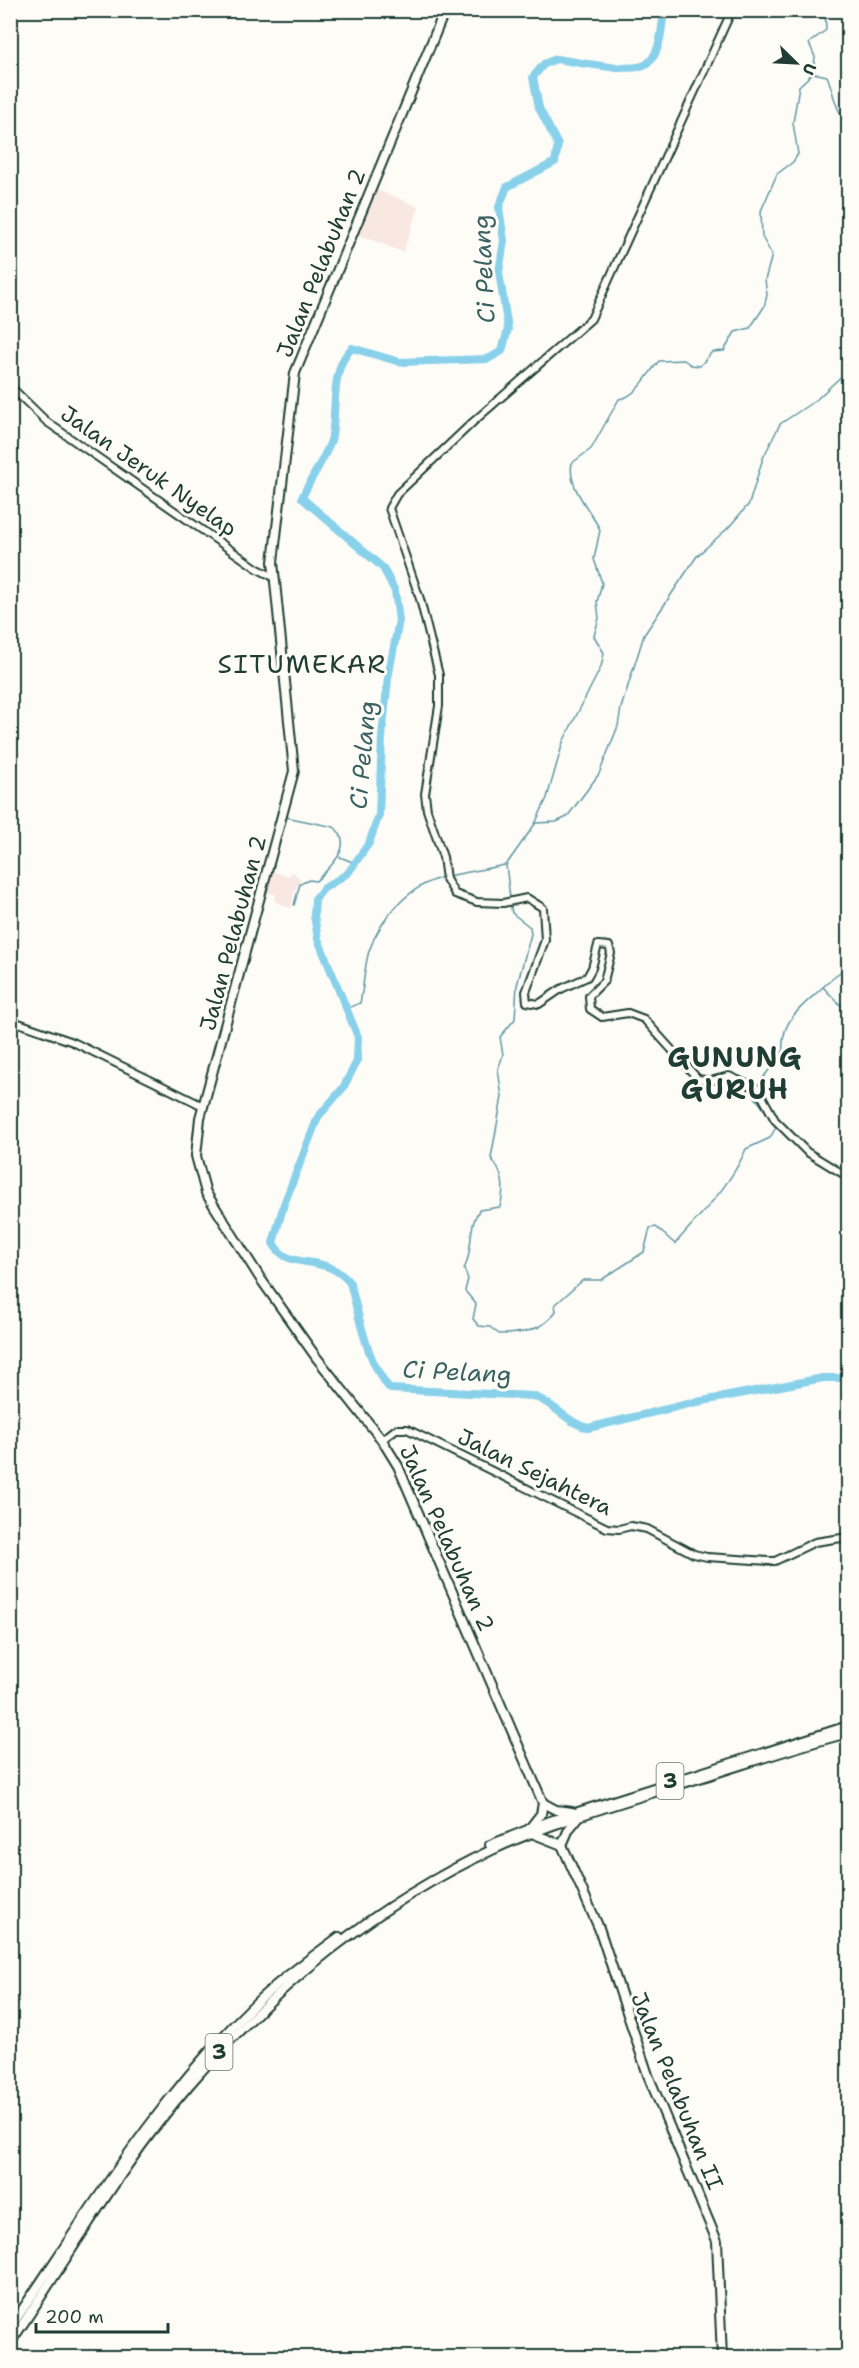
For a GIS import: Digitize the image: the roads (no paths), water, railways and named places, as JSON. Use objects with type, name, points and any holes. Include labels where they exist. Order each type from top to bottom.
[{"type":"main road","name":"Jalan Pelabuhan 2","points":[[445,10],[299,358],[292,391],[275,532],[274,577],[294,771],[203,1106],[195,1144],[200,1180],[206,1193],[293,1324],[382,1440],[398,1466],[543,1803]]},
{"type":"main road","name":"3","points":[[10,2343],[140,2149],[187,2087],[265,2005],[354,1930],[386,1908],[447,1873],[529,1831],[849,1726]]},
{"type":"main road","name":"3","points":[[680,1781],[849,1733]]},
{"type":"main road","points":[[543,1803],[556,1810],[578,1815],[562,1845],[529,1831],[541,1814],[543,1803]]},
{"type":"main road","name":"Jalan Pelabuhan II","points":[[562,1845],[599,1928],[648,2076],[717,2241],[722,2358]]},
{"type":"main road","points":[[10,2328],[112,2176],[170,2099],[238,2021],[291,1973],[354,1930]]},
{"type":"street","points":[[732,10],[592,317],[473,422],[397,494],[389,506],[420,599],[439,675],[439,706],[425,795],[427,810],[443,857],[445,877],[452,891],[471,900],[503,903],[527,898],[543,908],[545,940],[526,992],[528,1002],[539,1004],[553,993],[586,977],[592,968],[598,945],[609,946],[611,953],[604,981],[589,996],[590,1010],[602,1017],[628,1013],[644,1019],[698,1079],[710,1081],[729,1076],[752,1086],[760,1092],[775,1120],[807,1152],[849,1177]]},
{"type":"street","name":"Jalan Jeruk Nyelap","points":[[10,387],[47,422],[258,569],[274,577]]},
{"type":"street","points":[[10,1020],[73,1042],[203,1106]]},
{"type":"street","name":"Jalan Sejahtera","points":[[382,1440],[396,1429],[407,1429],[607,1528],[619,1529],[631,1526],[647,1528],[694,1554],[706,1557],[775,1561],[815,1542],[849,1537]]},
{"type":"waterway","name":"Ci Pelang","points":[[664,10],[658,46],[648,63],[631,68],[618,68],[556,59],[544,64],[533,77],[539,108],[558,145],[555,162],[507,187],[499,207],[504,241],[499,272],[508,329],[502,351],[488,359],[400,362],[352,348],[340,366],[332,436],[302,498],[383,568],[395,591],[399,620],[388,678],[382,737],[379,815],[369,843],[348,873],[323,889],[315,899],[314,915],[318,939],[358,1037],[357,1061],[343,1088],[318,1117],[284,1204],[273,1243],[288,1258],[329,1267],[340,1273],[350,1283],[369,1352],[390,1389],[533,1396],[548,1403],[574,1422],[588,1428],[692,1403],[823,1378],[848,1378]]},
{"type":"waterway","points":[[825,10],[826,30],[809,43],[815,57],[813,73],[827,76],[840,114],[848,121]]},
{"type":"waterway","points":[[510,898],[506,865],[535,824],[547,798],[563,742],[601,667],[604,653],[594,636],[599,618],[597,602],[602,583],[594,559],[600,530],[576,489],[571,472],[572,463],[591,449],[619,399],[637,389],[659,361],[684,360],[691,365],[700,366],[712,352],[724,351],[735,332],[750,328],[764,307],[767,295],[765,280],[772,255],[762,237],[761,211],[777,174],[793,162],[798,154],[793,123],[799,86],[813,73]]},
{"type":"waterway","points":[[536,823],[556,822],[567,817],[599,774],[618,726],[621,708],[644,635],[697,556],[728,528],[749,504],[763,458],[780,424],[816,400],[848,370]]},
{"type":"waterway","points":[[286,817],[334,827],[340,834],[342,842],[338,856],[327,870],[316,881],[309,880],[300,884],[294,905]]},
{"type":"waterway","points":[[340,857],[355,863]]},
{"type":"waterway","points":[[448,876],[505,865]]},
{"type":"waterway","points":[[346,1009],[360,1003],[369,951],[388,916],[419,887],[444,877]]},
{"type":"waterway","points":[[510,903],[512,913],[530,927],[531,934],[517,985],[515,1019],[500,1037],[503,1055],[498,1069],[502,1097],[491,1158],[501,1176],[502,1200],[500,1207],[479,1210],[475,1217],[464,1269],[468,1279],[465,1291],[476,1304],[473,1319],[479,1326],[490,1327],[499,1334],[523,1332],[545,1323],[556,1311],[555,1305],[583,1280],[601,1280],[644,1252],[650,1228],[656,1227],[675,1244],[732,1176],[746,1149],[770,1138],[776,1127],[774,1123]]},
{"type":"waterway","points":[[823,987],[848,965]]},
{"type":"waterway","points":[[757,1086],[783,1051],[783,1040],[789,1022],[800,1008],[823,987],[848,1013]]},
{"type":"waterway","points":[[755,1090],[752,1093],[770,1117]]},
{"type":"district","name":"SITUMEKAR","points":[[302,663]]},
{"type":"district","name":"GUNUNG GURUH","points":[[735,1073]]}]
